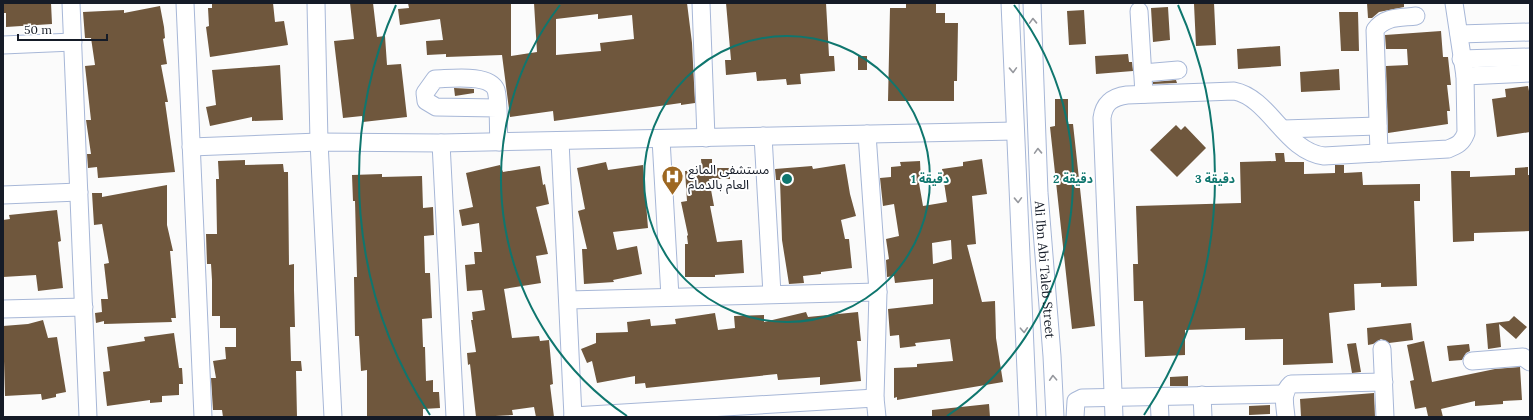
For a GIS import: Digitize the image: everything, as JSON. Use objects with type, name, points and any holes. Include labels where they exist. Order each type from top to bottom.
[{"type":"street","points":[[71,3],[88,417]]},
{"type":"street","points":[[185,3],[202,417]]},
{"type":"street","points":[[316,3],[319,142],[333,417]]},
{"type":"street","points":[[701,3],[706,138]]},
{"type":"street","points":[[1010,3],[1028,417]]},
{"type":"street","name":"Ali Ibn Abi Taleb Street","points":[[1032,3],[1039,192],[1052,356],[1055,417]]},
{"type":"street","points":[[1114,417],[1112,398],[1102,118],[1103,108],[1108,102],[1117,96],[1234,91],[1244,93],[1254,100],[1297,144],[1315,155],[1324,156],[1448,149],[1458,145],[1463,140],[1466,132],[1465,76],[1461,59],[1454,3]]},
{"type":"street","points":[[1139,11],[1144,94]]},
{"type":"street","points":[[1379,153],[1375,30],[1385,19],[1416,16]]},
{"type":"street","points":[[1459,34],[1530,32]]},
{"type":"street","points":[[3,45],[73,42]]},
{"type":"street","points":[[1461,59],[1530,57]]},
{"type":"street","points":[[1143,73],[1178,70]]},
{"type":"street","points":[[1465,76],[1530,73]]},
{"type":"street","points":[[497,108],[499,142]]},
{"type":"street","points":[[1283,129],[1378,126]]},
{"type":"street","points":[[191,147],[319,142],[441,144],[1015,131]]},
{"type":"street","points":[[867,134],[878,292],[874,398],[877,417]]},
{"type":"street","points":[[763,136],[772,294]]},
{"type":"street","points":[[661,139],[670,297]]},
{"type":"street","points":[[560,141],[573,417],[874,398]]},
{"type":"street","points":[[441,144],[455,417]]},
{"type":"street","points":[[3,195],[79,192]]},
{"type":"street","points":[[568,300],[878,292]]},
{"type":"street","points":[[3,310],[84,307]]},
{"type":"street","points":[[1382,349],[1385,417]]},
{"type":"street","points":[[1472,361],[1523,357],[1530,362]]},
{"type":"street","points":[[1286,417],[1284,394],[1285,389],[1291,384],[1384,382]]},
{"type":"street","points":[[1075,417],[1074,406],[1078,399],[1284,394]]},
{"type":"street","points":[[1202,395],[1203,417]]},
{"type":"street","points":[[1159,397],[1160,417]]},
{"type":"building","points":[[3,3],[51,3],[52,24],[6,27],[6,13],[3,13]]},
{"type":"building","points":[[212,3],[273,3],[275,22],[284,21],[288,45],[210,57],[206,27],[209,26],[208,8],[212,8]]},
{"type":"building","points":[[350,3],[373,3],[377,37],[385,36],[387,65],[401,64],[407,117],[363,122],[362,116],[343,118],[334,41],[354,39]]},
{"type":"building","points":[[408,3],[511,3],[511,56],[537,52],[534,3],[687,3],[692,43],[695,103],[681,105],[681,103],[554,121],[553,111],[510,117],[502,55],[446,57],[446,54],[427,55],[426,41],[443,40],[440,19],[400,25],[398,9],[409,8]],"holes":[[[598,14],[598,19],[632,15],[634,39],[600,43],[601,51],[556,55],[556,19]]]},
{"type":"building","points":[[726,3],[826,3],[829,56],[834,56],[835,71],[800,74],[801,84],[787,85],[786,79],[757,81],[756,72],[726,75],[725,60],[731,60]]},
{"type":"building","points":[[906,3],[936,3],[936,13],[945,13],[945,23],[958,23],[957,81],[954,81],[954,101],[888,101],[890,8],[906,8]]},
{"type":"building","points":[[1214,3],[1216,45],[1196,46],[1194,4]]},
{"type":"building","points":[[1367,3],[1404,3],[1404,7],[1379,12],[1372,18],[1368,18]]},
{"type":"building","points":[[160,6],[164,27],[165,38],[163,39],[167,64],[161,65],[168,102],[165,102],[175,172],[98,178],[97,167],[88,168],[87,154],[91,154],[86,120],[91,120],[85,66],[95,65],[91,38],[85,38],[83,12],[124,10],[124,13]]},
{"type":"building","points":[[1168,7],[1170,40],[1153,42],[1151,8]]},
{"type":"building","points":[[1084,10],[1086,44],[1069,45],[1067,11]]},
{"type":"building","points":[[1339,12],[1358,12],[1359,51],[1341,51]]},
{"type":"building","points":[[1441,31],[1443,57],[1448,57],[1451,85],[1447,85],[1450,111],[1447,111],[1448,124],[1388,133],[1386,66],[1408,65],[1407,49],[1386,49],[1385,35]]},
{"type":"building","points":[[1280,46],[1281,66],[1238,69],[1237,49]]},
{"type":"building","points":[[1128,54],[1129,62],[1132,62],[1133,71],[1096,74],[1095,56]]},
{"type":"building","points":[[858,56],[867,56],[867,70],[858,70]]},
{"type":"building","points":[[280,65],[283,120],[252,121],[252,117],[210,126],[206,107],[216,105],[212,70]]},
{"type":"building","points":[[1339,69],[1340,90],[1301,92],[1300,72]]},
{"type":"building","points":[[1176,80],[1177,83],[1153,84],[1153,82]]},
{"type":"building","points":[[1528,86],[1530,96],[1530,132],[1497,137],[1492,99],[1506,97],[1505,89]]},
{"type":"building","points":[[454,88],[474,89],[474,93],[455,96]]},
{"type":"building","points":[[1055,99],[1068,99],[1068,124],[1073,124],[1095,326],[1072,329],[1050,127],[1055,126]]},
{"type":"building","points":[[1176,125],[1181,130],[1185,126],[1206,148],[1177,177],[1150,150]]},
{"type":"building","points":[[1275,153],[1284,153],[1285,162],[1304,162],[1304,174],[1335,173],[1335,165],[1344,165],[1344,173],[1362,172],[1363,185],[1420,184],[1420,201],[1414,201],[1417,286],[1381,287],[1381,283],[1354,284],[1355,310],[1329,313],[1333,363],[1283,365],[1283,339],[1245,340],[1245,328],[1185,330],[1185,355],[1145,357],[1143,301],[1134,301],[1133,264],[1138,264],[1136,206],[1241,203],[1240,162],[1276,161]]},
{"type":"building","points":[[701,159],[712,159],[712,168],[730,168],[730,179],[709,179],[714,206],[710,206],[717,242],[742,240],[744,273],[715,275],[715,277],[685,277],[685,244],[688,244],[688,235],[681,202],[687,201],[685,171],[702,170]]},
{"type":"building","points":[[982,159],[987,194],[972,196],[976,244],[967,245],[982,302],[995,301],[996,338],[1003,382],[897,400],[897,397],[894,398],[894,368],[917,367],[917,364],[953,361],[950,339],[915,343],[916,346],[900,348],[899,335],[890,336],[888,309],[933,304],[933,279],[895,283],[894,276],[887,277],[886,260],[889,259],[886,239],[899,236],[894,204],[883,206],[880,178],[891,177],[891,167],[901,166],[900,162],[920,161],[921,182],[919,183],[923,206],[947,202],[942,169],[963,166],[963,162]],"holes":[[[951,240],[952,259],[933,264],[932,243]]]},
{"type":"building","points":[[245,160],[245,165],[283,164],[284,172],[288,172],[289,265],[294,264],[295,327],[290,327],[291,361],[301,361],[302,371],[296,371],[297,417],[223,417],[222,410],[213,410],[211,378],[216,378],[213,361],[226,359],[225,347],[236,347],[236,328],[220,328],[220,316],[212,316],[211,264],[207,264],[206,234],[217,234],[216,179],[219,179],[218,161]]},
{"type":"building","points":[[606,162],[608,170],[643,165],[648,228],[613,232],[617,250],[637,246],[642,274],[613,280],[614,282],[584,284],[582,249],[587,249],[578,211],[585,209],[577,168]]},
{"type":"building","points":[[845,164],[850,194],[856,216],[841,220],[845,239],[849,239],[852,268],[803,276],[804,283],[789,284],[782,240],[780,180],[776,180],[775,169],[812,166],[813,169]]},
{"type":"building","points":[[500,165],[503,172],[540,166],[543,185],[545,184],[549,204],[536,207],[548,254],[536,256],[541,283],[504,289],[512,338],[539,336],[540,341],[549,340],[553,384],[550,385],[554,417],[536,417],[534,407],[512,410],[513,415],[476,417],[470,364],[468,365],[467,353],[476,352],[471,320],[473,320],[472,312],[485,310],[482,290],[467,291],[465,265],[475,264],[474,252],[482,252],[479,223],[462,226],[459,210],[473,207],[466,173]]},
{"type":"building","points":[[1528,167],[1528,175],[1530,175],[1530,231],[1474,233],[1474,241],[1453,242],[1451,171],[1470,171],[1470,177],[1515,175],[1515,168]]},
{"type":"building","points":[[382,174],[382,177],[422,176],[423,208],[433,207],[434,235],[424,236],[425,273],[430,273],[432,318],[422,319],[426,381],[433,380],[433,392],[439,392],[440,408],[423,409],[423,417],[367,417],[367,370],[361,371],[359,336],[355,336],[354,277],[357,277],[355,201],[353,201],[352,175]]},
{"type":"building","points":[[167,185],[167,225],[173,251],[170,251],[176,318],[171,318],[172,322],[104,324],[104,321],[96,323],[95,313],[102,312],[101,299],[108,299],[104,264],[109,263],[102,224],[94,225],[92,193],[102,193],[102,197]]},
{"type":"building","points":[[57,210],[61,241],[58,242],[63,288],[38,291],[36,275],[3,277],[3,220],[10,219],[9,215]]},
{"type":"building","points":[[806,312],[808,317],[858,312],[861,341],[857,341],[861,381],[820,385],[820,377],[778,380],[777,374],[646,388],[645,383],[635,384],[635,376],[597,383],[592,361],[587,363],[581,349],[596,343],[596,333],[628,332],[627,322],[650,319],[651,326],[676,324],[675,319],[715,313],[718,330],[735,328],[734,316],[764,315],[764,322]]},
{"type":"building","points":[[1514,316],[1527,327],[1516,339],[1499,324],[1501,347],[1488,349],[1486,324],[1509,321]]},
{"type":"building","points":[[43,320],[48,338],[57,337],[66,392],[56,394],[56,397],[42,400],[41,394],[5,396],[3,326],[28,324]]},
{"type":"building","points":[[1411,323],[1413,340],[1389,343],[1381,339],[1368,345],[1367,328]]},
{"type":"building","points":[[174,333],[179,368],[182,368],[183,384],[179,384],[179,395],[162,396],[162,402],[150,403],[150,400],[107,406],[103,372],[110,371],[107,347],[145,341],[144,337]]},
{"type":"building","points":[[1424,341],[1432,382],[1495,369],[1520,367],[1522,400],[1503,401],[1503,404],[1475,406],[1475,401],[1441,409],[1443,417],[1428,416],[1426,407],[1415,409],[1410,381],[1414,380],[1407,345]]},
{"type":"building","points":[[1356,343],[1361,372],[1352,373],[1347,344]]},
{"type":"building","points":[[1469,344],[1470,351],[1466,353],[1462,360],[1449,361],[1447,346]]},
{"type":"building","points":[[1188,376],[1188,386],[1170,386],[1170,377]]},
{"type":"building","points":[[1374,393],[1375,417],[1301,417],[1300,399]]},
{"type":"building","points":[[989,404],[990,417],[932,417],[932,410]]},
{"type":"building","points":[[1270,405],[1270,414],[1249,415],[1249,406]]},
{"type":"place","name":"مستشفى المانع العام بالدمام","points":[[672,196]]}]
